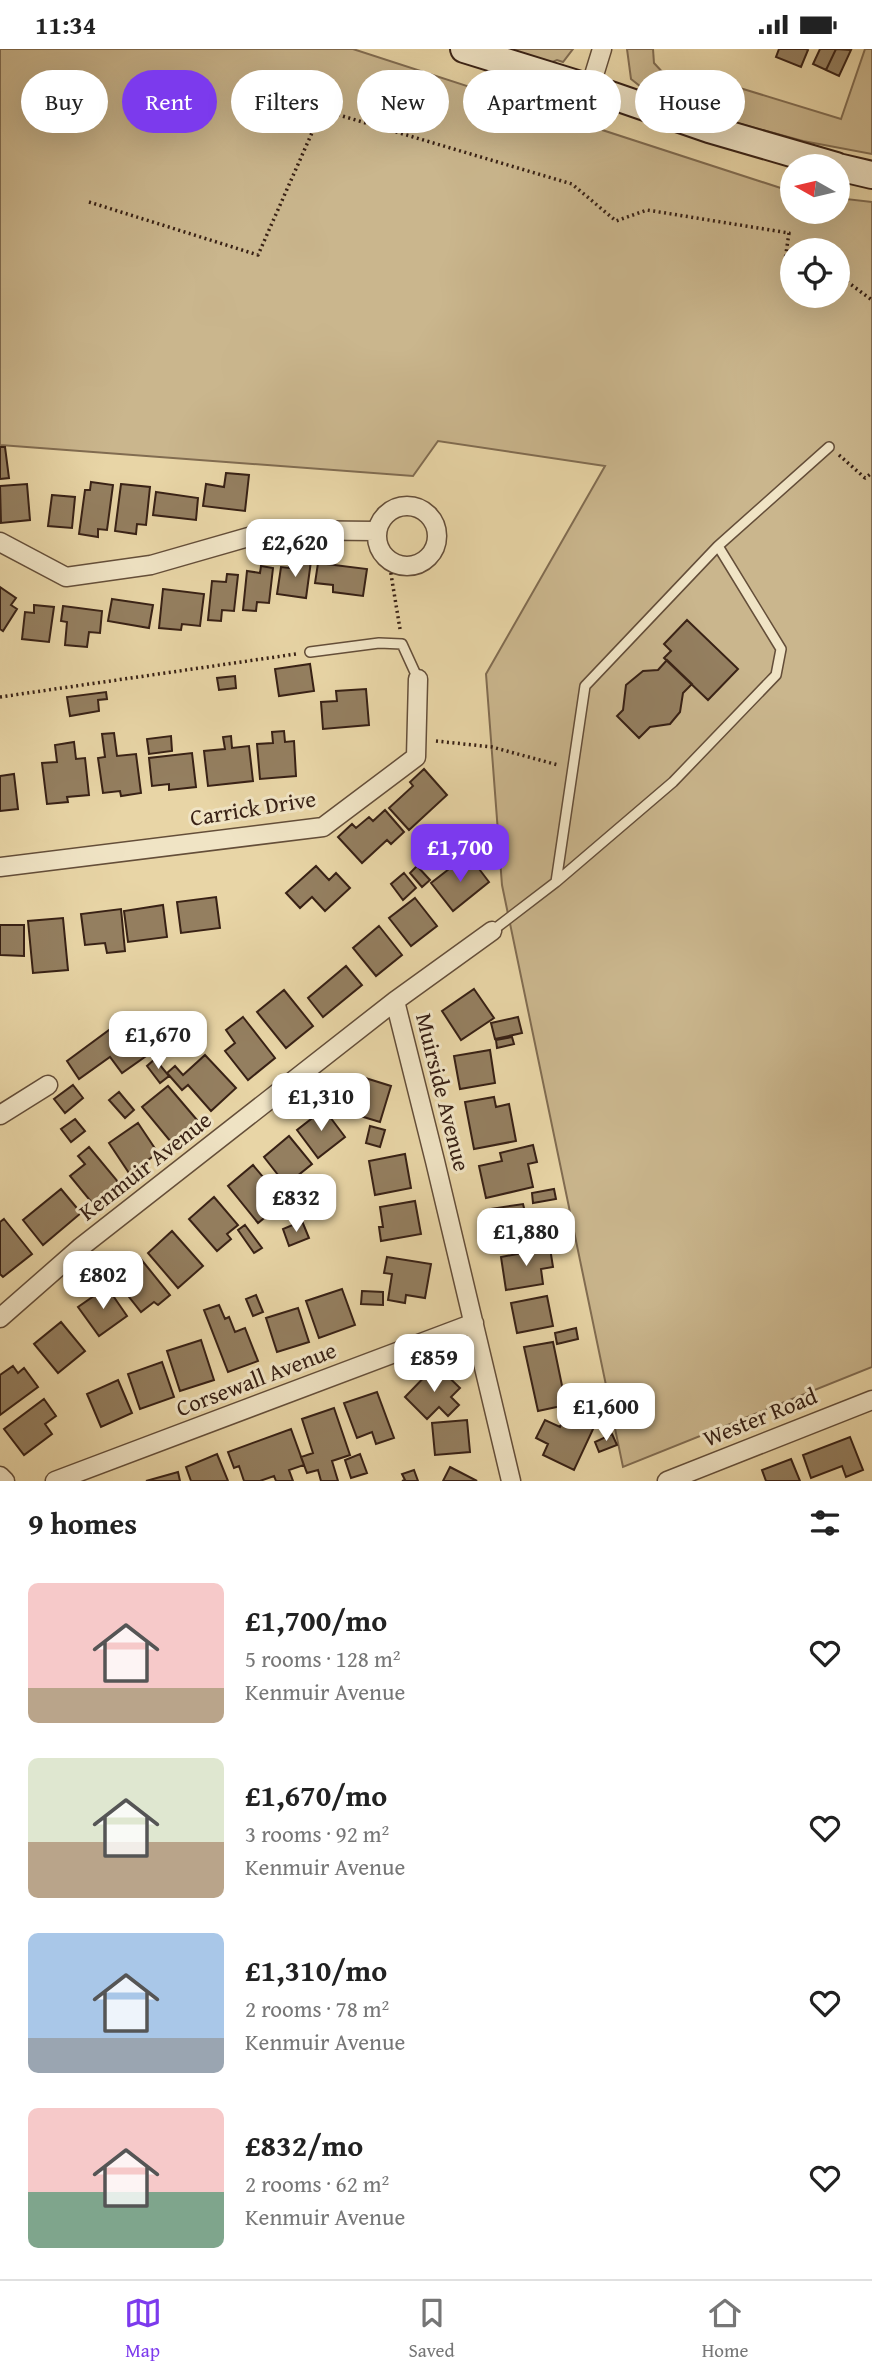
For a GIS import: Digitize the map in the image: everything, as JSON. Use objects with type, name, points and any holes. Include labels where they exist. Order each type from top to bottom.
[{"type":"main road","points":[[464,49],[532,70]]},
{"type":"main road","points":[[621,99],[793,154]]},
{"type":"main road","points":[[850,170],[868,174]]},
{"type":"street","points":[[596,70],[603,49]]},
{"type":"street","points":[[407,505],[425,510],[435,522],[438,534],[436,548],[428,559],[407,568],[388,562],[378,549],[376,531],[382,517],[394,508],[407,505]]},
{"type":"street","points":[[0,542],[66,577],[152,565],[274,530],[376,531]]},
{"type":"street","name":"Carrick Drive","points":[[0,867],[323,827],[416,757],[418,678]]},
{"type":"street","name":"Kenmuir Avenue","points":[[0,1318],[81,1247],[395,1001],[492,931]]},
{"type":"street","name":"Muirside Avenue","points":[[395,1001],[511,1481]]},
{"type":"street","points":[[0,1115],[48,1085]]},
{"type":"street","name":"Corsewall Avenue","points":[[55,1481],[474,1323]]},
{"type":"street","name":"Wester Road","points":[[667,1481],[695,1476],[872,1400]]},
{"type":"street","points":[[0,1476],[5,1481]]},
{"type":"lane","points":[[556,882],[585,686],[718,546],[829,447]]},
{"type":"lane","points":[[492,931],[556,882],[673,782],[776,675],[781,649],[718,546]]},
{"type":"lane","points":[[310,652],[379,643],[402,644],[418,678]]},
{"type":"path","points":[[89,202],[258,255],[322,110],[572,184],[616,221],[647,210],[789,233],[788,238]]},
{"type":"path","points":[[850,284],[872,300]]},
{"type":"path","points":[[829,447],[865,478],[872,473]]},
{"type":"path","points":[[388,562],[402,644]]},
{"type":"path","points":[[0,697],[310,652]]},
{"type":"path","points":[[416,738],[492,747],[573,769]]},
{"type":"shaded area","points":[[0,49],[353,49],[418,70],[357,70],[357,133],[449,133],[449,80],[463,85],[463,133],[611,133],[780,188],[780,224],[850,224],[850,199],[872,202],[872,1367],[623,1467],[502,885],[486,674],[605,466],[438,441],[413,476],[0,445]]},
{"type":"shaded area","points":[[497,49],[573,49],[563,62],[557,60],[545,65]]},
{"type":"shaded area","points":[[627,49],[653,49],[654,63],[660,70],[635,70],[635,82],[631,79]]},
{"type":"shaded area","points":[[865,49],[872,49],[872,154],[803,141],[745,125],[745,90],[841,119]]},
{"type":"building","points":[[779,49],[808,50],[801,67],[776,57]]},
{"type":"building","points":[[820,49],[836,49],[826,70],[813,64]]},
{"type":"building","points":[[836,49],[851,50],[839,76],[826,70]]},
{"type":"building","points":[[0,447],[5,447],[9,478],[0,479]]},
{"type":"building","points":[[226,473],[249,475],[245,511],[203,506],[206,484],[224,487]]},
{"type":"building","points":[[91,482],[113,485],[107,530],[98,529],[98,537],[79,534],[85,490],[90,490]]},
{"type":"building","points":[[27,484],[30,520],[1,523],[0,486]]},
{"type":"building","points":[[121,484],[150,487],[146,525],[137,524],[136,534],[115,531]]},
{"type":"building","points":[[156,492],[198,498],[196,520],[153,515]]},
{"type":"building","points":[[52,495],[75,497],[72,528],[48,526]]},
{"type":"building","points":[[290,558],[311,561],[306,598],[277,594],[281,567],[289,568]]},
{"type":"building","points":[[318,563],[367,569],[363,596],[333,592],[333,585],[315,583]]},
{"type":"building","points":[[261,566],[273,568],[269,603],[257,602],[256,611],[243,610],[247,571],[260,573]]},
{"type":"building","points":[[227,574],[238,575],[234,611],[222,610],[221,621],[208,620],[212,581],[226,582]]},
{"type":"building","points":[[0,587],[16,598],[11,605],[17,609],[3,631],[0,629]]},
{"type":"building","points":[[163,589],[204,594],[200,626],[182,624],[181,630],[159,628]]},
{"type":"building","points":[[112,599],[153,605],[149,628],[108,621]]},
{"type":"building","points":[[34,605],[54,607],[49,642],[22,639],[25,612],[34,613]]},
{"type":"building","points":[[63,606],[102,611],[100,633],[89,632],[87,647],[65,645],[67,622],[61,621]]},
{"type":"building","points":[[687,620],[738,669],[708,700],[664,658],[671,651],[664,644]]},
{"type":"building","points":[[667,660],[692,684],[683,693],[680,712],[670,724],[650,727],[639,738],[617,716],[623,710],[626,685],[643,671],[658,670]]},
{"type":"building","points":[[310,664],[314,691],[279,696],[275,669]]},
{"type":"building","points":[[235,676],[236,688],[219,690],[217,678]]},
{"type":"building","points":[[366,689],[369,725],[323,729],[321,702],[337,701],[336,691]]},
{"type":"building","points":[[106,692],[107,699],[98,700],[99,711],[70,716],[67,697]]},
{"type":"building","points":[[284,731],[285,742],[294,741],[296,776],[260,779],[257,744],[273,743],[272,732]]},
{"type":"building","points":[[114,733],[117,756],[136,754],[141,793],[121,796],[120,791],[103,793],[98,758],[105,757],[102,734]]},
{"type":"building","points":[[171,736],[172,751],[149,754],[147,739]]},
{"type":"building","points":[[231,736],[232,748],[249,746],[253,781],[208,786],[204,751],[225,749],[223,737]]},
{"type":"building","points":[[74,742],[76,759],[85,758],[89,795],[67,797],[68,802],[47,804],[42,763],[57,762],[55,745]]},
{"type":"building","points":[[192,753],[196,787],[169,790],[169,784],[152,786],[149,758]]},
{"type":"building","points":[[424,769],[447,795],[409,830],[389,808],[413,786],[410,782]]},
{"type":"building","points":[[14,774],[18,809],[0,811],[0,776]]},
{"type":"building","points":[[385,810],[404,832],[391,844],[387,840],[362,863],[338,837],[352,824],[356,828],[369,817],[373,821]]},
{"type":"building","points":[[473,861],[489,882],[453,911],[431,883],[458,862],[464,869]]},
{"type":"building","points":[[316,866],[329,880],[336,873],[350,888],[325,911],[312,897],[300,908],[286,893]]},
{"type":"building","points":[[417,866],[430,880],[422,887],[410,873]]},
{"type":"building","points":[[404,873],[416,888],[403,900],[391,884]]},
{"type":"building","points":[[216,897],[220,928],[181,933],[177,902]]},
{"type":"building","points":[[415,898],[437,926],[411,946],[389,918]]},
{"type":"building","points":[[163,905],[167,937],[128,942],[124,911]]},
{"type":"building","points":[[121,909],[125,951],[107,953],[105,943],[85,945],[81,914]]},
{"type":"building","points":[[63,918],[68,970],[33,973],[28,921]]},
{"type":"building","points":[[0,925],[24,925],[24,956],[0,955]]},
{"type":"building","points":[[379,926],[402,955],[376,976],[353,948]]},
{"type":"building","points":[[346,966],[362,985],[323,1017],[308,998]]},
{"type":"building","points":[[474,989],[494,1018],[461,1040],[442,1011]]},
{"type":"building","points":[[284,990],[313,1026],[286,1048],[257,1012]]},
{"type":"building","points":[[243,1017],[275,1058],[248,1080],[225,1051],[235,1043],[226,1030]]},
{"type":"building","points":[[518,1017],[522,1033],[495,1039],[491,1023]]},
{"type":"building","points":[[124,1019],[149,1054],[122,1073],[110,1057],[79,1079],[67,1061]]},
{"type":"building","points":[[512,1037],[514,1044],[497,1048],[496,1040]]},
{"type":"building","points":[[490,1050],[495,1083],[460,1089],[454,1056]]},
{"type":"building","points":[[205,1055],[236,1088],[211,1111],[188,1085],[182,1090],[167,1073],[175,1066],[183,1075]]},
{"type":"building","points":[[155,1059],[169,1076],[160,1083],[147,1066]]},
{"type":"building","points":[[359,1076],[391,1086],[380,1122],[347,1112]]},
{"type":"building","points":[[73,1085],[83,1098],[65,1113],[54,1099]]},
{"type":"building","points":[[168,1086],[197,1120],[171,1142],[142,1107]]},
{"type":"building","points":[[119,1092],[134,1110],[125,1118],[109,1100]]},
{"type":"building","points":[[494,1097],[496,1107],[509,1104],[516,1141],[474,1149],[465,1102]]},
{"type":"building","points":[[324,1109],[345,1137],[318,1158],[297,1130]]},
{"type":"building","points":[[75,1119],[85,1131],[71,1142],[61,1129]]},
{"type":"building","points":[[138,1123],[158,1153],[129,1173],[109,1143]]},
{"type":"building","points":[[370,1126],[385,1130],[380,1147],[366,1143]]},
{"type":"building","points":[[289,1136],[312,1164],[286,1185],[264,1157]]},
{"type":"building","points":[[533,1145],[537,1162],[528,1164],[533,1187],[486,1198],[479,1166],[502,1161],[500,1153]]},
{"type":"building","points":[[89,1147],[119,1183],[93,1204],[70,1176],[85,1164],[78,1156]]},
{"type":"building","points":[[405,1154],[411,1188],[375,1195],[369,1161]]},
{"type":"building","points":[[253,1165],[284,1202],[258,1223],[228,1186]]},
{"type":"building","points":[[61,1189],[81,1213],[43,1245],[23,1220]]},
{"type":"building","points":[[554,1189],[556,1199],[533,1203],[532,1193]]},
{"type":"building","points":[[214,1197],[238,1225],[227,1234],[231,1239],[217,1251],[189,1219]]},
{"type":"building","points":[[415,1201],[421,1234],[381,1241],[379,1227],[383,1227],[380,1207]]},
{"type":"building","points":[[523,1204],[525,1212],[536,1210],[539,1228],[530,1230],[531,1241],[495,1246],[490,1209]]},
{"type":"building","points":[[4,1219],[32,1254],[3,1277],[0,1274],[0,1222]]},
{"type":"building","points":[[302,1221],[309,1238],[289,1246],[283,1229]]},
{"type":"building","points":[[245,1225],[262,1248],[254,1253],[238,1230]]},
{"type":"building","points":[[172,1231],[203,1266],[178,1288],[148,1253]]},
{"type":"building","points":[[568,1236],[570,1245],[553,1249],[551,1240]]},
{"type":"building","points":[[550,1248],[553,1267],[541,1269],[543,1284],[506,1290],[501,1257]]},
{"type":"building","points":[[387,1257],[431,1264],[425,1298],[406,1295],[405,1303],[388,1300],[392,1274],[384,1273]]},
{"type":"building","points":[[140,1258],[170,1295],[158,1305],[154,1302],[141,1312],[114,1278]]},
{"type":"building","points":[[107,1287],[127,1316],[99,1336],[78,1307]]},
{"type":"building","points":[[342,1289],[355,1325],[319,1338],[306,1301]]},
{"type":"building","points":[[362,1291],[383,1292],[383,1305],[361,1304]]},
{"type":"building","points":[[256,1295],[263,1312],[253,1316],[246,1299]]},
{"type":"building","points":[[547,1296],[553,1326],[517,1333],[511,1303]]},
{"type":"building","points":[[219,1305],[225,1319],[229,1317],[235,1332],[245,1328],[258,1361],[228,1372],[204,1310]]},
{"type":"building","points":[[298,1308],[309,1342],[277,1352],[266,1318]]},
{"type":"building","points":[[61,1322],[85,1351],[58,1373],[34,1344]]},
{"type":"building","points":[[576,1328],[578,1339],[557,1344],[555,1333]]},
{"type":"building","points":[[201,1340],[214,1380],[180,1391],[167,1351]]},
{"type":"building","points":[[553,1342],[566,1405],[538,1411],[524,1347]]},
{"type":"building","points":[[162,1362],[174,1397],[140,1409],[128,1374]]},
{"type":"building","points":[[436,1365],[460,1388],[451,1397],[459,1405],[448,1416],[439,1407],[427,1419],[405,1397]]},
{"type":"building","points":[[13,1366],[18,1373],[24,1368],[38,1387],[0,1415],[0,1375]]},
{"type":"building","points":[[118,1380],[132,1413],[101,1427],[87,1394]]},
{"type":"building","points":[[377,1392],[394,1438],[376,1444],[372,1432],[357,1438],[344,1403]]},
{"type":"building","points":[[601,1397],[603,1406],[582,1412],[579,1403]]},
{"type":"building","points":[[44,1399],[56,1416],[45,1424],[52,1434],[24,1455],[4,1429]]},
{"type":"building","points":[[334,1408],[350,1455],[332,1461],[338,1481],[321,1481],[318,1470],[307,1473],[301,1457],[313,1453],[302,1419]]},
{"type":"building","points":[[566,1413],[594,1427],[574,1470],[543,1455],[548,1444],[536,1438],[545,1420],[560,1427]]},
{"type":"building","points":[[467,1420],[470,1452],[435,1455],[432,1423]]},
{"type":"building","points":[[291,1429],[304,1465],[289,1470],[293,1481],[276,1481],[274,1476],[260,1481],[244,1481],[239,1466],[234,1468],[228,1452]]},
{"type":"building","points":[[612,1434],[617,1445],[599,1452],[595,1442]]},
{"type":"building","points":[[850,1437],[863,1470],[846,1477],[842,1466],[811,1478],[803,1455]]},
{"type":"building","points":[[217,1454],[228,1481],[191,1481],[186,1467]]},
{"type":"building","points":[[360,1454],[367,1473],[351,1478],[345,1460]]},
{"type":"building","points":[[791,1459],[800,1481],[766,1481],[762,1470]]},
{"type":"building","points":[[450,1467],[477,1481],[443,1481]]},
{"type":"building","points":[[414,1470],[418,1481],[402,1481],[405,1480],[402,1474]]},
{"type":"building","points":[[178,1472],[180,1481],[146,1481]]}]
